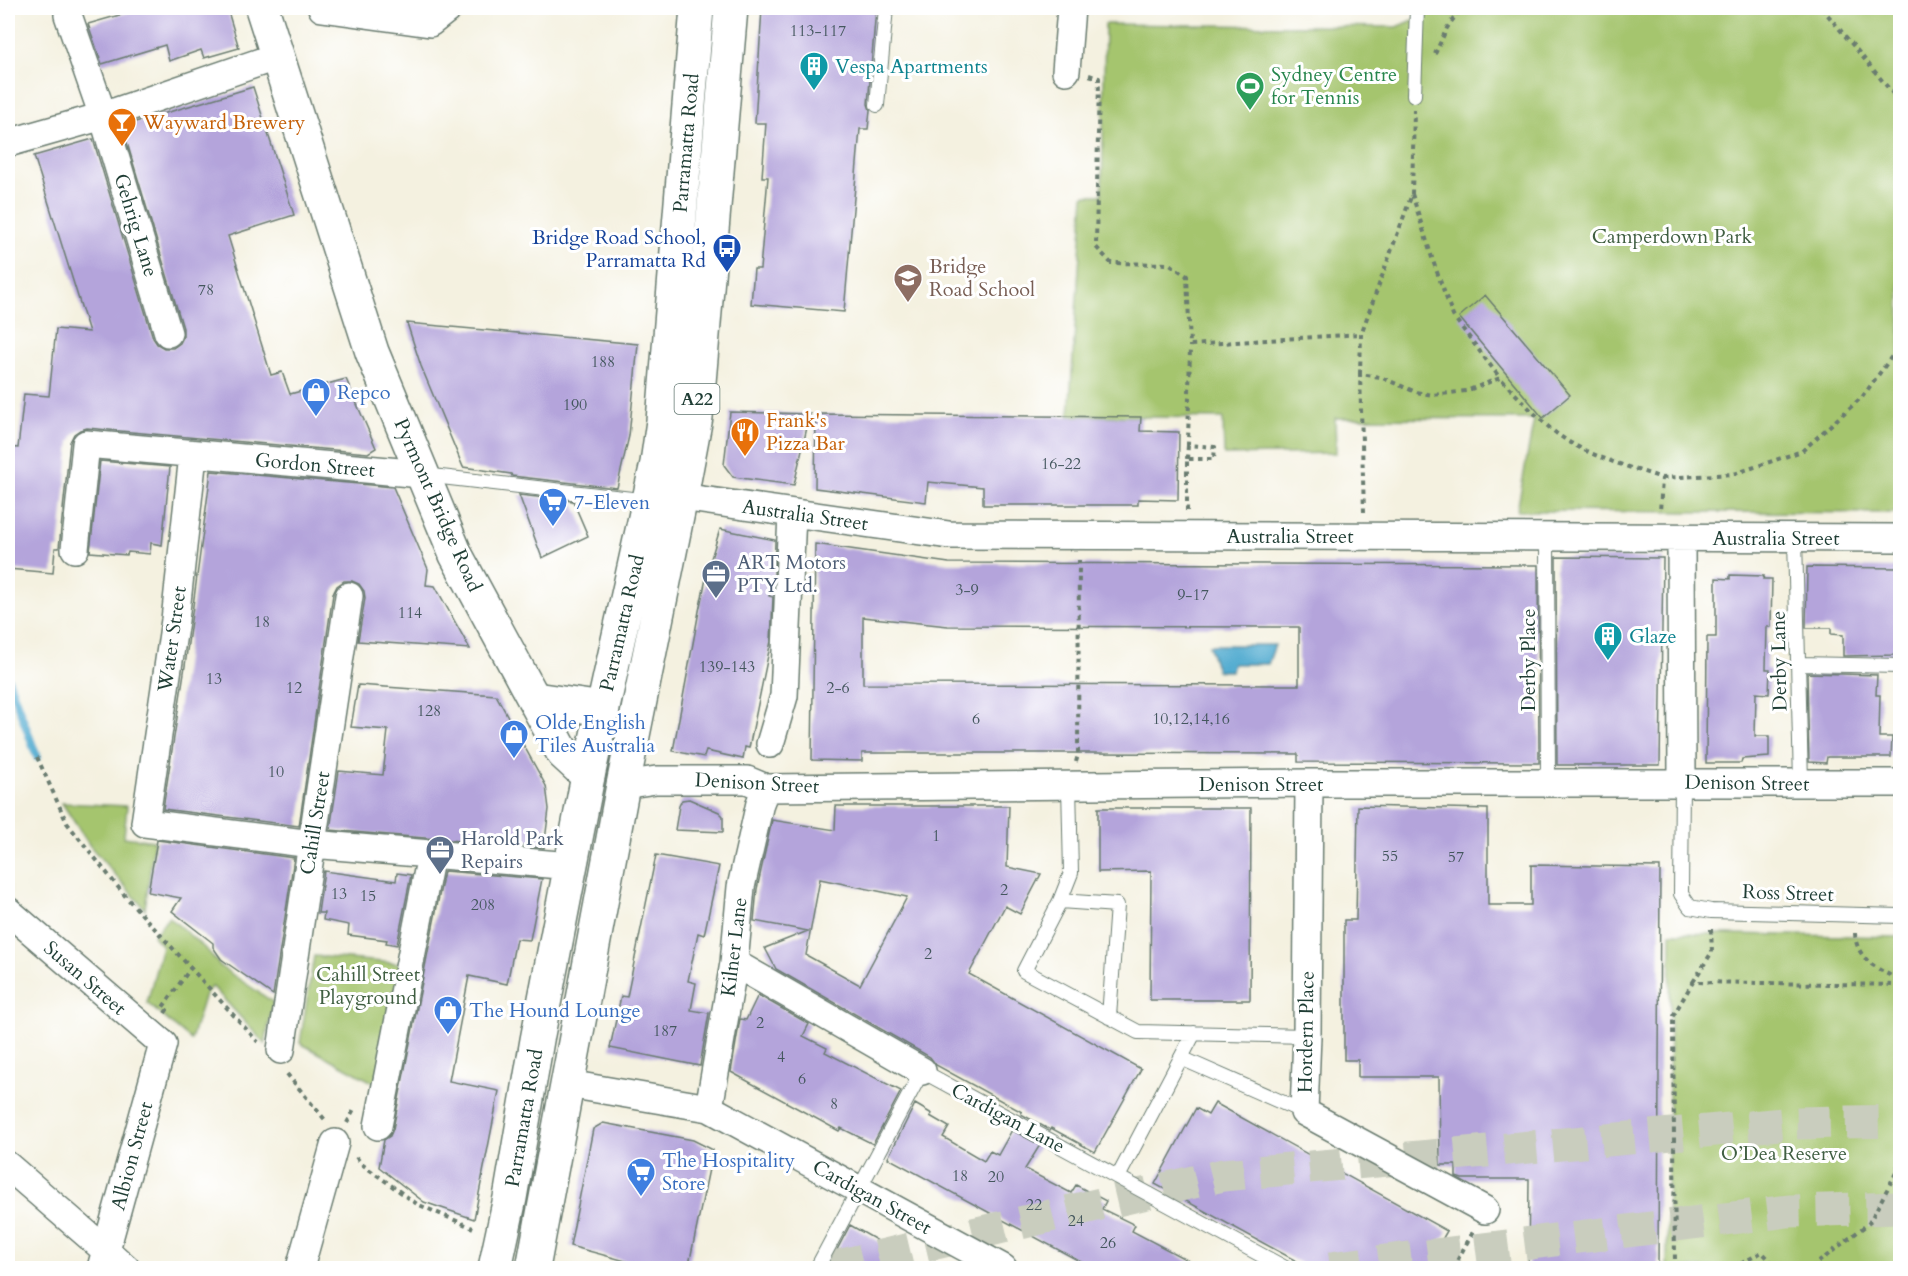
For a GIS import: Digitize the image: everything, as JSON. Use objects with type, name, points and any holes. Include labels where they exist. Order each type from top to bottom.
[{"type":"main road","name":"Parramatta Road","points":[[495,1269],[588,776],[649,501],[663,421],[698,8]]},
{"type":"main road","name":"Parramatta Road","points":[[533,1269],[623,785],[696,417],[731,8]]},
{"type":"main road","name":"Pyrmont Bridge Road","points":[[268,9],[278,56],[372,352],[422,474],[456,555],[567,758],[588,776]]},
{"type":"main road","points":[[535,699],[603,709]]},
{"type":"main road","points":[[588,776],[623,785]]},
{"type":"street","points":[[322,8],[430,23],[449,8]]},
{"type":"street","points":[[1066,70],[1071,8]]},
{"type":"street","name":"Gehrig Lane","points":[[68,15],[103,116],[168,333]]},
{"type":"street","points":[[8,142],[103,116],[278,56]]},
{"type":"street","name":"Gordon Street","points":[[75,549],[86,444],[422,474]]},
{"type":"street","name":"Water Street","points":[[193,455],[175,620],[145,823],[312,844]]},
{"type":"street","name":"Australia Street","points":[[681,497],[949,535],[1900,538]]},
{"type":"street","points":[[770,744],[784,696],[792,514]]},
{"type":"street","points":[[1670,538],[1682,782]]},
{"type":"street","name":"Cahill Street","points":[[277,1056],[349,596]]},
{"type":"street","name":"Denison Street","points":[[623,785],[656,780],[747,780],[766,788],[1309,783],[1900,783]]},
{"type":"street","name":"Hordern Place","points":[[1309,783],[1307,1036],[1304,1112],[1485,1210]]},
{"type":"street","name":"Kilner Lane","points":[[709,1108],[734,963],[741,887],[753,829],[766,788]]},
{"type":"street","points":[[312,844],[571,866]]},
{"type":"street","points":[[378,1126],[431,855]]},
{"type":"street","name":"Susan Street","points":[[8,910],[163,1044]]},
{"type":"street","name":"Cardigan Lane","points":[[734,963],[922,1071]]},
{"type":"street","name":"Albion Street","points":[[103,1259],[163,1044]]},
{"type":"street","name":"Cardigan Street","points":[[568,1084],[709,1108],[1003,1269]]},
{"type":"street","points":[[300,1269],[340,1140]]},
{"type":"street","points":[[8,1166],[103,1259],[126,1269]]},
{"type":"lane","points":[[877,105],[886,8]]},
{"type":"lane","points":[[1414,95],[1417,8]]},
{"type":"lane","name":"Gordon Street","points":[[422,474],[649,501]]},
{"type":"lane","name":"Derby Place","points":[[1547,537],[1548,783]]},
{"type":"lane","name":"Derby Lane","points":[[1796,538],[1801,783]]},
{"type":"lane","points":[[1799,664],[1900,666]]},
{"type":"lane","name":"Ross Street","points":[[1682,782],[1681,894],[1690,907],[1711,911],[1900,916]]},
{"type":"lane","points":[[1069,785],[1071,873],[1060,901],[1024,971],[1138,1032],[1307,1036]]},
{"type":"lane","points":[[1060,901],[1117,905],[1109,1017]]},
{"type":"lane","points":[[1118,1177],[1194,1032]]},
{"type":"lane","points":[[1181,1058],[1304,1112]]},
{"type":"lane","points":[[817,1269],[922,1071]]},
{"type":"lane","name":"Cardigan Lane","points":[[922,1071],[1285,1269]]},
{"type":"path","points":[[1433,57],[1447,28],[1461,8]]},
{"type":"path","points":[[1822,8],[1900,102]]},
{"type":"path","points":[[1066,70],[1099,78],[1096,247],[1111,263],[1170,264],[1187,276],[1190,345],[1186,536]]},
{"type":"path","points":[[1414,95],[1412,194],[1432,261],[1453,316],[1500,378],[1557,433],[1581,447],[1662,478],[1734,474],[1802,451],[1863,396],[1898,352],[1900,339]]},
{"type":"path","points":[[1364,536],[1361,334],[1412,194]]},
{"type":"path","points":[[1190,345],[1361,334]]},
{"type":"path","points":[[1360,374],[1380,377],[1416,392],[1433,395],[1466,391],[1500,378]]},
{"type":"path","points":[[1187,459],[1214,459],[1215,447],[1188,445]]},
{"type":"path","points":[[1662,478],[1670,538]]},
{"type":"path","points":[[1069,785],[1078,755],[1079,536]]},
{"type":"path","points":[[37,757],[67,823],[126,897],[191,969],[277,1056],[340,1140],[363,1165],[417,1204],[473,1228]]},
{"type":"path","points":[[1697,1269],[1675,1268],[1673,1016],[1712,952],[1711,911]]},
{"type":"path","points":[[1855,915],[1856,941],[1859,952],[1869,963],[1900,982]]},
{"type":"path","points":[[163,1007],[191,969]]},
{"type":"path","points":[[1693,982],[1900,982]]},
{"type":"path","points":[[1811,1269],[1869,1223],[1897,1171],[1900,1157]]},
{"type":"path","points":[[1453,1269],[1485,1210]]},
{"type":"path","points":[[1733,1269],[1762,1252],[1777,1269]]},
{"type":"green space","name":"Camperdown Park","points":[[1430,8],[1900,8],[1900,513],[1517,511],[1534,419],[1335,418],[1336,453],[1224,455],[1223,418],[1069,416],[1084,195],[1102,195],[1105,24],[1397,27],[1430,13]]},
{"type":"green space","points":[[62,803],[127,806],[124,837],[154,841],[145,909],[90,846]]},
{"type":"green space","points":[[169,917],[208,951],[221,967],[273,1002],[265,1044],[212,986],[205,994],[191,1040],[147,1003],[162,946],[153,936]]},
{"type":"green space","name":"O’Dea Reserve","points":[[1671,933],[1900,937],[1900,1268],[1667,1268]]},
{"type":"green space","name":"Cahill Street Playground","points":[[314,956],[404,964],[380,1086],[300,1043]]},
{"type":"water","points":[[1209,645],[1275,645],[1268,664],[1233,664],[1231,671],[1217,671]]},
{"type":"building","points":[[144,8],[227,8],[239,48],[204,58],[201,50],[169,61],[165,45],[102,64],[88,24]]},
{"type":"building","points":[[762,8],[876,8],[868,129],[860,129],[844,312],[751,304],[754,269],[760,269],[768,177],[762,177],[766,123],[755,123]]},
{"type":"building","points":[[253,87],[294,215],[228,236],[271,375],[282,372],[290,394],[346,379],[376,448],[368,453],[87,428],[80,430],[74,434],[70,442],[59,548],[55,548],[53,573],[8,569],[8,447],[18,448],[24,394],[49,396],[56,329],[89,332],[34,156],[93,139],[153,338],[164,348],[173,348],[180,343],[183,337],[183,328],[122,126]]},
{"type":"building","points":[[1485,295],[1570,395],[1543,418],[1459,317]]},
{"type":"building","points":[[407,323],[638,344],[629,436],[617,488],[512,476],[463,467],[421,366]]},
{"type":"building","points":[[730,412],[810,414],[794,485],[733,477],[724,465]]},
{"type":"building","points":[[816,414],[1141,417],[1140,431],[1179,432],[1178,500],[1138,499],[1138,505],[983,505],[983,487],[928,482],[926,502],[815,488]]},
{"type":"building","points":[[100,461],[170,467],[162,545],[151,543],[150,554],[90,552]]},
{"type":"building","points":[[211,471],[393,487],[428,569],[426,585],[435,586],[470,649],[358,641],[365,598],[364,591],[359,584],[352,581],[344,581],[337,586],[333,594],[299,826],[163,809]]},
{"type":"building","points":[[519,495],[573,501],[588,536],[542,558]]},
{"type":"building","points":[[720,529],[775,540],[774,575],[769,596],[773,597],[771,641],[749,748],[745,747],[743,759],[706,751],[704,757],[673,751],[699,611]]},
{"type":"building","points":[[815,544],[949,563],[1538,565],[1539,763],[1298,762],[1298,754],[1090,753],[862,753],[862,761],[812,760]],"holes":[[[863,617],[948,626],[1299,627],[1299,685],[863,684]]]},
{"type":"building","name":"Glaze","points":[[1556,557],[1663,558],[1660,765],[1557,765]]},
{"type":"building","points":[[1807,567],[1900,568],[1900,648],[1897,648],[1897,655],[1843,656],[1843,635],[1831,634],[1831,628],[1806,628]]},
{"type":"building","points":[[1730,575],[1764,576],[1763,579],[1772,579],[1771,627],[1767,627],[1766,669],[1770,669],[1769,694],[1756,693],[1755,736],[1769,736],[1769,757],[1742,759],[1741,763],[1706,763],[1707,637],[1716,637],[1716,578],[1730,579]]},
{"type":"building","points":[[1807,673],[1877,675],[1876,695],[1880,695],[1879,737],[1892,737],[1891,757],[1827,757],[1826,763],[1809,762]]},
{"type":"building","points":[[358,685],[496,695],[546,786],[549,809],[544,848],[330,830],[339,771],[383,775],[388,730],[351,727]]},
{"type":"building","points":[[689,799],[719,812],[723,816],[723,832],[675,830],[679,806],[682,800]]},
{"type":"building","points":[[836,806],[1009,806],[1007,867],[1041,874],[1020,914],[1005,906],[969,974],[1141,1069],[1095,1152],[1021,1114],[1022,1112],[936,1065],[930,1057],[776,969],[765,948],[808,931],[754,921],[757,889],[772,820],[835,830]],"holes":[[[820,879],[907,897],[860,985],[806,955]]]},
{"type":"building","points":[[1358,806],[1488,809],[1488,905],[1531,905],[1531,865],[1660,867],[1658,1269],[1528,1269],[1529,1179],[1462,1179],[1456,1177],[1456,1165],[1440,1165],[1439,1077],[1358,1077],[1358,1060],[1344,1060],[1344,920],[1356,920]]},
{"type":"building","points":[[1098,808],[1251,808],[1250,1000],[1150,1000],[1151,871],[1098,872]]},
{"type":"building","points":[[157,840],[294,858],[273,995],[221,959],[213,943],[172,911],[181,898],[148,892]]},
{"type":"building","points":[[656,855],[719,866],[704,935],[698,933],[688,981],[696,983],[691,1010],[709,1013],[700,1066],[610,1048],[621,996],[627,997]]},
{"type":"building","points":[[324,871],[396,881],[397,873],[411,875],[397,945],[386,943],[387,940],[348,935],[349,925],[323,920],[324,913],[318,913]]},
{"type":"building","points":[[444,871],[542,879],[530,940],[516,939],[507,984],[469,976],[449,1081],[499,1091],[474,1219],[424,1202],[379,1167],[384,1140],[390,1136],[393,1129]]},
{"type":"building","points":[[758,995],[809,1024],[803,1036],[827,1048],[825,1052],[901,1091],[873,1144],[841,1128],[839,1131],[731,1072],[740,1019],[746,1020]]},
{"type":"building","points":[[1215,1103],[1447,1231],[1440,1243],[1452,1250],[1442,1269],[1311,1269],[1155,1184],[1196,1108],[1208,1115]]},
{"type":"building","points":[[915,1104],[949,1127],[943,1137],[984,1161],[990,1151],[998,1155],[1012,1130],[1040,1145],[1025,1169],[1071,1193],[1076,1185],[1106,1201],[1102,1209],[1135,1225],[1132,1231],[1204,1269],[1094,1269],[888,1158]]},
{"type":"building","name":"The Hospitality Store","points":[[603,1123],[693,1140],[713,1150],[688,1269],[655,1269],[570,1246],[593,1129]]},
{"type":"building","points":[[850,1225],[885,1245],[882,1250],[917,1269],[827,1269]]},
{"type":"waterway","points":[[8,679],[37,757]]},
{"type":"tunnel","points":[[830,1268],[1223,1175],[1793,1123],[1900,1121]]},
{"type":"tunnel","points":[[1330,1268],[1788,1211],[1900,1208]]},
{"type":"place","name":"Vespa Apartments","points":[[814,92]]},
{"type":"place","name":"Sydney Centre for Tennis","points":[[1250,112]]},
{"type":"place","name":"Wayward Brewery","points":[[122,148]]},
{"type":"place","name":"Bridge Road School, Parramatta Rd","points":[[727,274]]},
{"type":"place","name":"Bridge Road School","points":[[908,304]]},
{"type":"place","name":"Repco","points":[[316,418]]},
{"type":"place","name":"Frank's Pizza Bar","points":[[745,458]]},
{"type":"place","name":"7-Eleven","points":[[553,528]]},
{"type":"place","name":"ART Motors PTY Ltd.","points":[[716,600]]},
{"type":"place","name":"Glaze","points":[[1608,662]]},
{"type":"place","name":"Olde English Tiles Australia","points":[[514,760]]},
{"type":"place","name":"Harold Park Repairs","points":[[440,876]]},
{"type":"place","name":"The Hound Lounge","points":[[448,1036]]},
{"type":"place","name":"The Hospitality Store","points":[[641,1198]]}]
